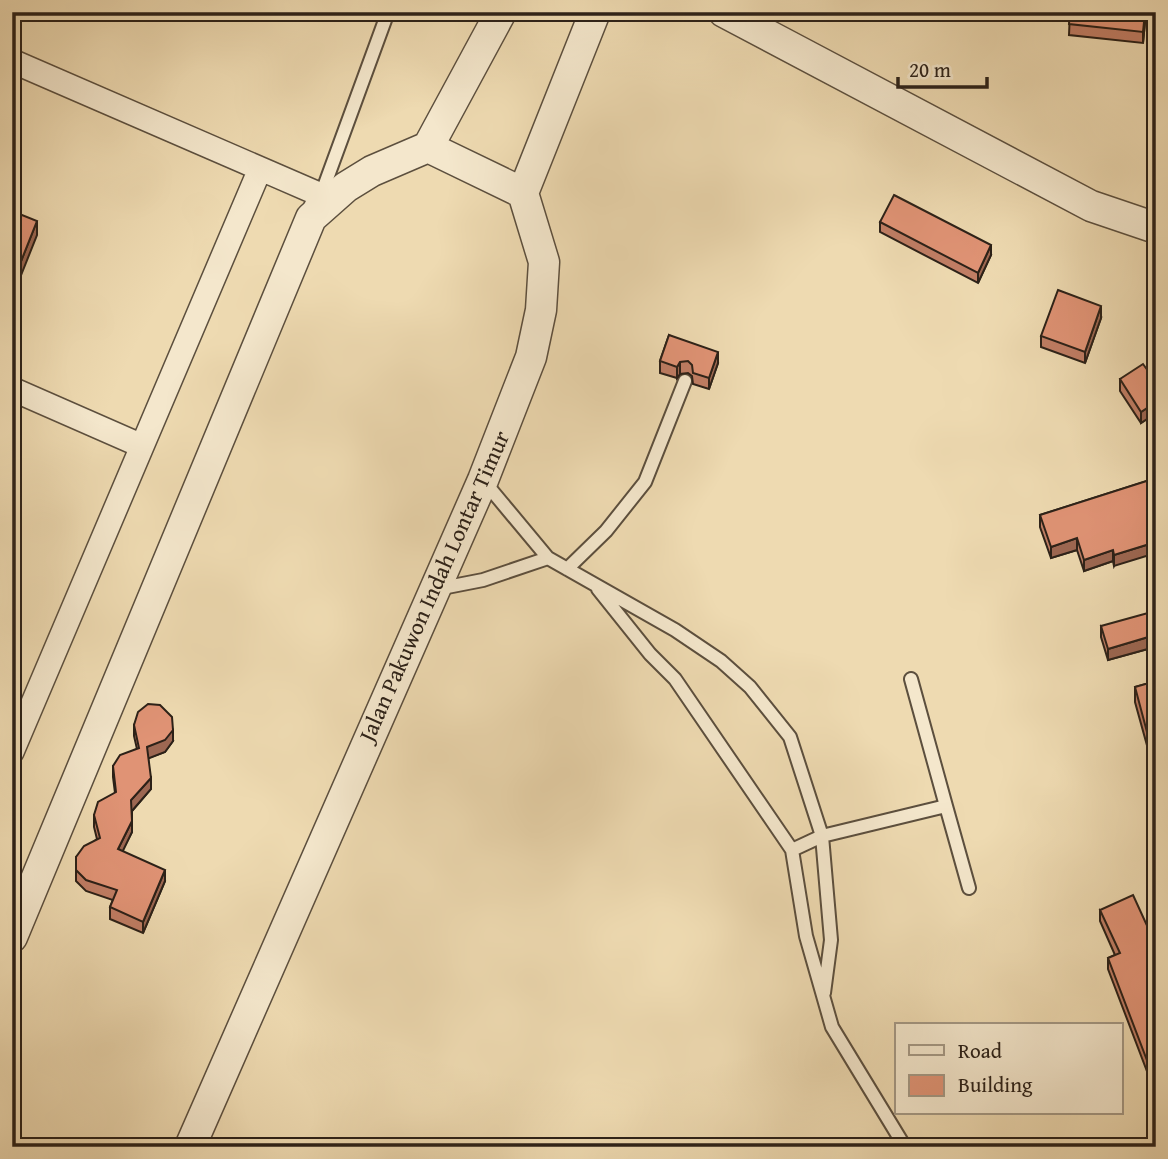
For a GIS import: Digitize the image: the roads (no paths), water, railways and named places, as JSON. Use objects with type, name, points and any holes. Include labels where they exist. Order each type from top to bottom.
[{"type":"street","points":[[12,937],[316,206],[372,171],[428,147],[501,12]]},
{"type":"street","points":[[428,147],[523,193],[595,12]]},
{"type":"street","points":[[698,12],[731,16],[1091,206],[1156,228]]},
{"type":"street","points":[[12,61],[260,169],[316,206]]},
{"type":"street","points":[[12,752],[19,719],[142,446],[260,169]]},
{"type":"street","name":"Jalan Pakuwon Indah Lontar Timur","points":[[190,1147],[432,590],[483,480],[531,357],[541,310],[544,262],[523,193]]},
{"type":"street","points":[[12,389],[142,446]]},
{"type":"lane","points":[[316,206],[388,12]]},
{"type":"lane","points":[[567,569],[621,514],[645,482],[685,382]]},
{"type":"lane","points":[[483,480],[548,558],[710,653],[750,687],[790,737],[822,836],[831,940],[824,993]]},
{"type":"lane","points":[[432,590],[483,580],[548,558]]},
{"type":"lane","points":[[594,583],[650,654],[675,679],[792,850],[806,936],[832,1027],[905,1147]]},
{"type":"lane","points":[[911,679],[970,888]]},
{"type":"lane","points":[[792,850],[822,836],[946,806]]}]
